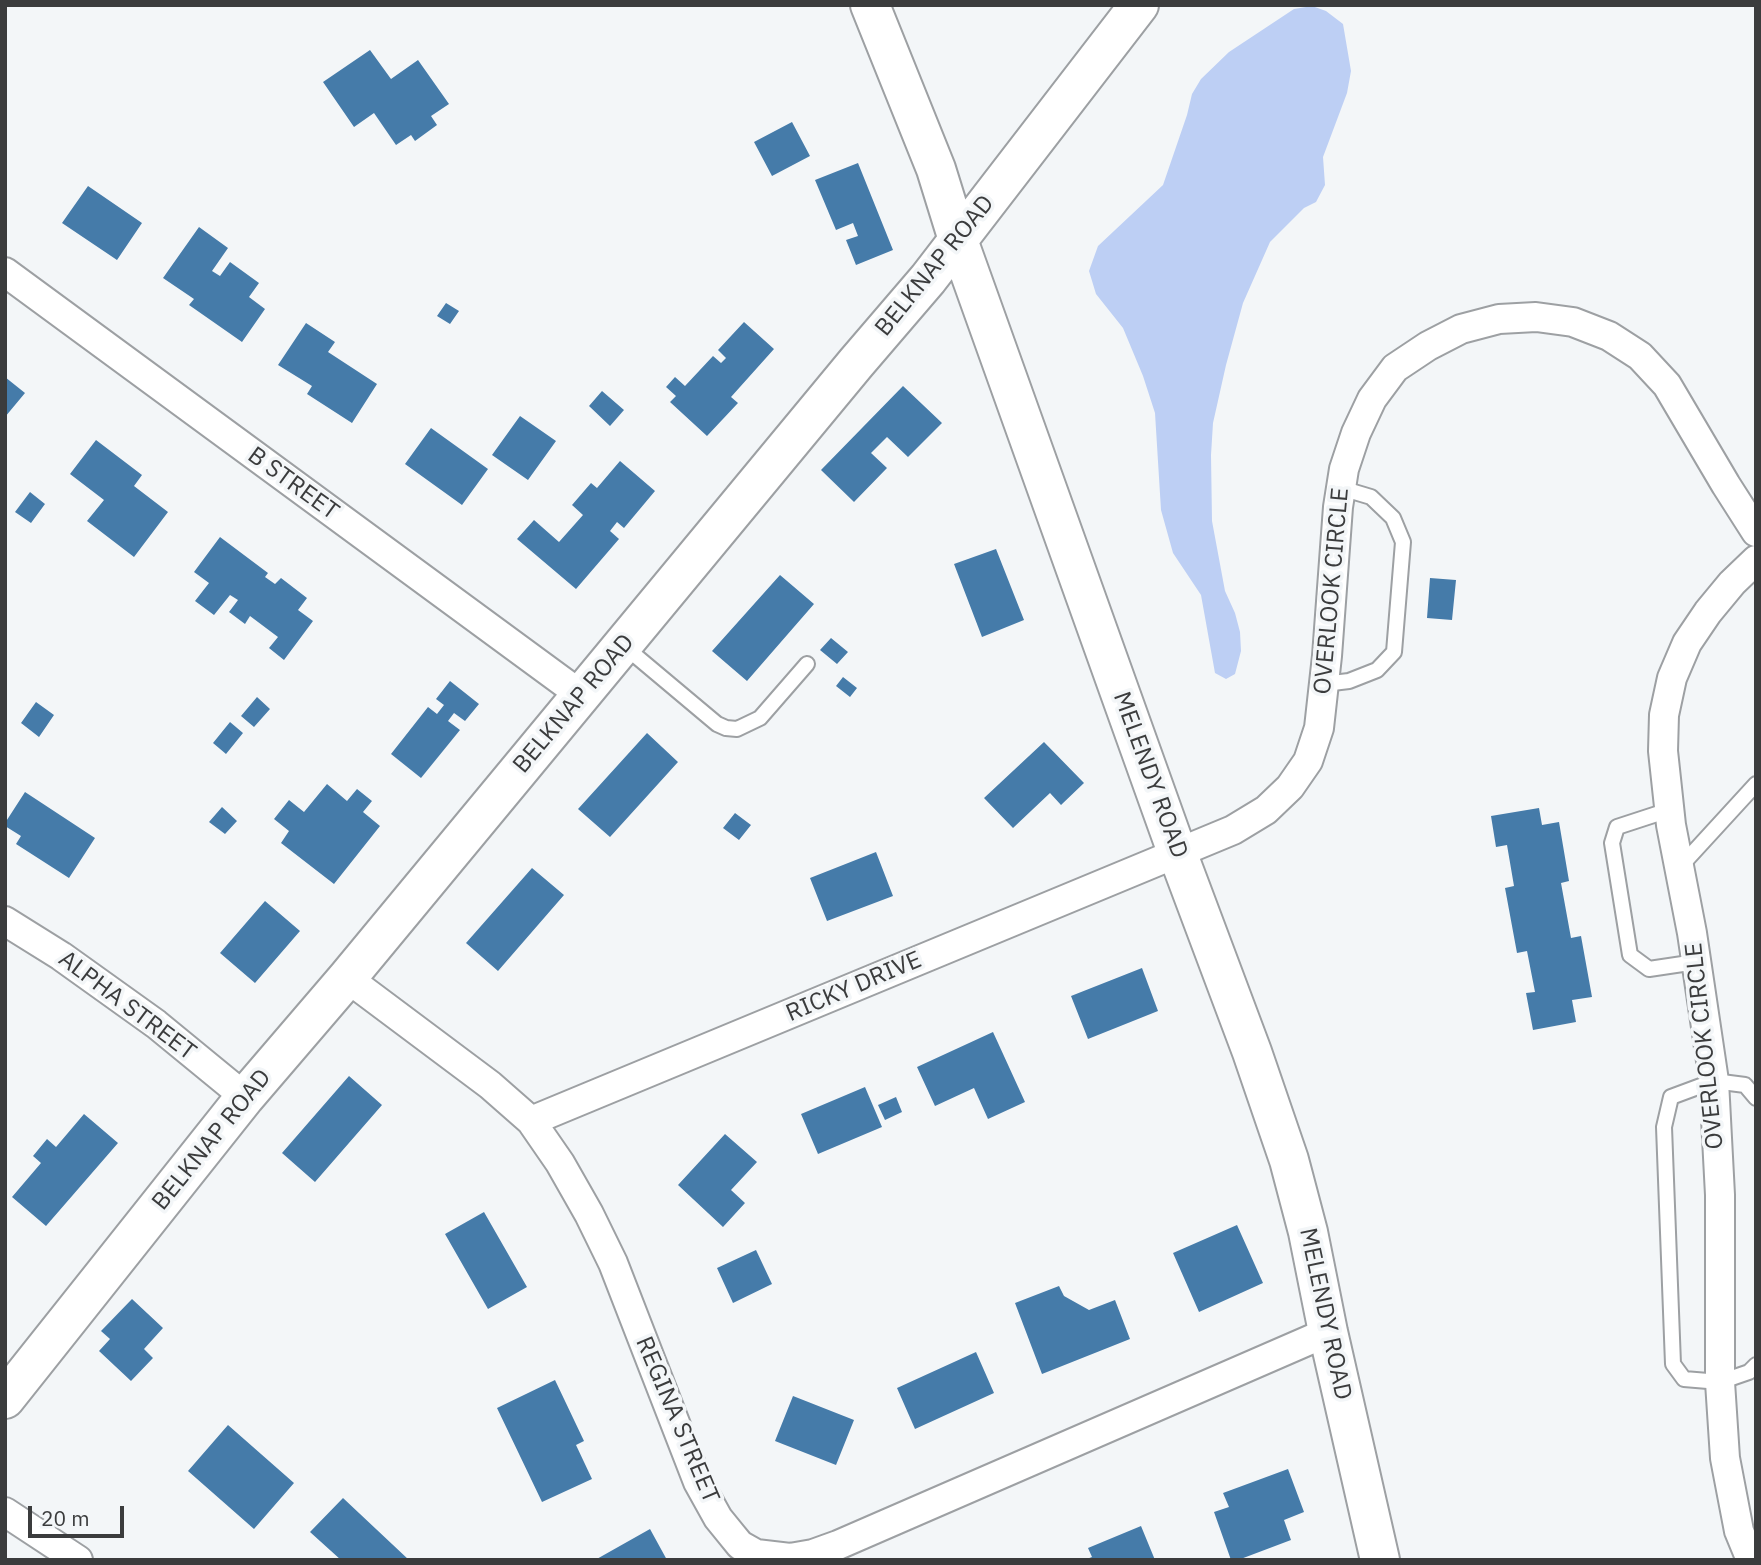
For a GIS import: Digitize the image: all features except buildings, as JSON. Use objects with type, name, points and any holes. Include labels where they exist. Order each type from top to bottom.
[{"type":"street","name":"MELENDY ROAD","points":[[870,5],[936,169],[958,240],[1289,1160],[1308,1232],[1380,1560]]},
{"type":"street","name":"BELKNAP ROAD","points":[[5,1399],[245,1097],[928,279],[1139,5]]},
{"type":"street","name":"B STREET","points":[[5,272],[581,695]]},
{"type":"street","name":"OVERLOOK CIRCLE","points":[[1177,852],[1233,830],[1266,810],[1290,787],[1308,761],[1319,728],[1338,507],[1345,469],[1356,433],[1372,399],[1395,368],[1428,346],[1461,329],[1499,319],[1536,317],[1573,322],[1609,336],[1640,356],[1667,385],[1756,532]]},
{"type":"street","name":"OVERLOOK CIRCLE","points":[[1751,1560],[1739,1531],[1725,1458],[1720,1382],[1720,1195],[1714,1081],[1692,933],[1669,810],[1663,739],[1664,715],[1672,678],[1687,643],[1732,583],[1756,560]]},
{"type":"street","name":"RICKY DRIVE","points":[[531,1121],[1177,852]]},
{"type":"street","name":"ALPHA STREET","points":[[5,921],[61,956],[156,1024],[245,1097]]},
{"type":"street","name":"REGINA STREET","points":[[347,978],[490,1085],[531,1121],[560,1163],[614,1263],[707,1500],[740,1545],[755,1555],[790,1558],[813,1554],[838,1545],[1328,1332]]},
{"type":"street","points":[[5,1512],[78,1560]]},
{"type":"lane","points":[[1324,684],[1349,681],[1377,670],[1394,652],[1403,542],[1393,518],[1371,497],[1341,488]]},
{"type":"lane","points":[[623,645],[717,724],[726,728],[737,729],[760,718],[807,664]]},
{"type":"lane","points":[[1679,868],[1756,784]]},
{"type":"lane","points":[[1669,810],[1617,827],[1614,835],[1612,843],[1630,955],[1649,969],[1696,962]]},
{"type":"lane","points":[[1756,1098],[1745,1085],[1714,1081],[1671,1097],[1664,1127],[1673,1364],[1684,1380],[1720,1382],[1749,1372],[1756,1365]]},
{"type":"water","points":[[1312,6],[1326,11],[1343,24],[1351,71],[1347,93],[1323,157],[1325,185],[1316,202],[1304,208],[1270,242],[1243,303],[1213,423],[1212,521],[1225,591],[1240,632],[1241,651],[1235,674],[1226,679],[1215,673],[1201,595],[1173,553],[1161,510],[1155,413],[1143,376],[1123,328],[1096,294],[1089,271],[1098,246],[1163,185],[1192,94],[1201,79],[1229,52],[1294,9]]}]
